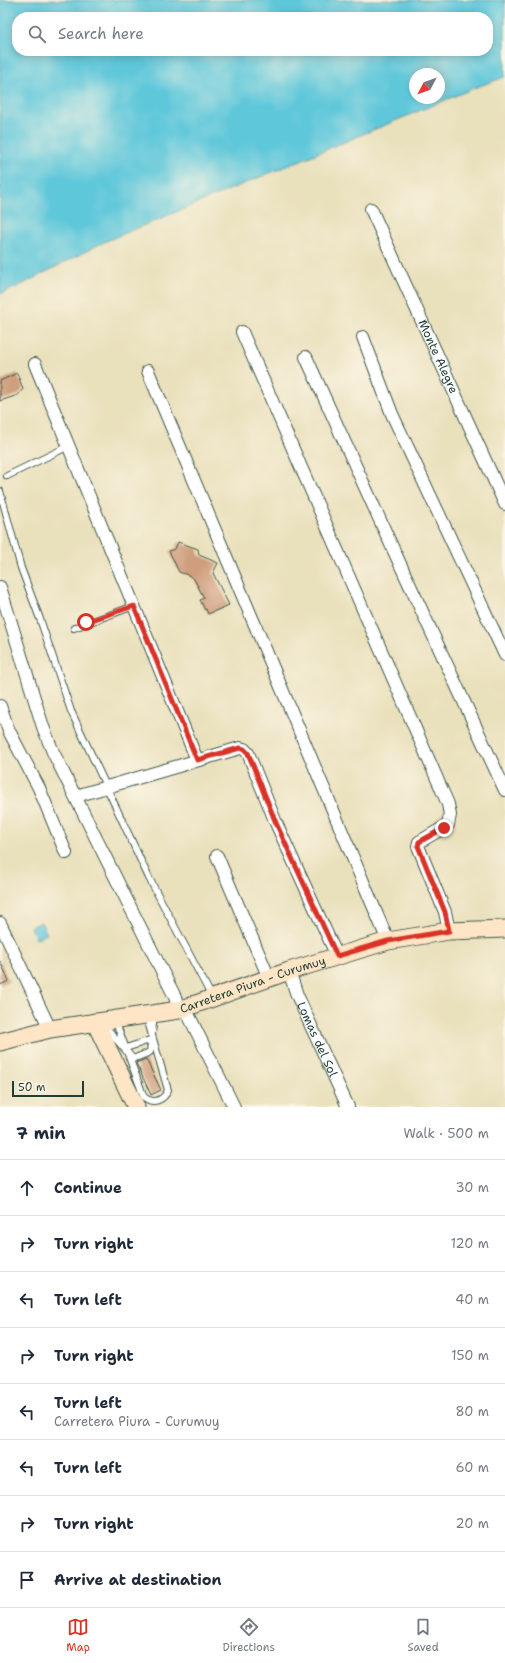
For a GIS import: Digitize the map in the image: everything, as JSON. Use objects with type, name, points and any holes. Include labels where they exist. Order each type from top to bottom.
[{"type":"main road","name":"Carretera Piura - Curumuy","points":[[0,1042],[50,1029],[182,1009],[289,971],[388,941],[449,931],[504,931]]},
{"type":"main road","points":[[103,1020],[136,1107]]},
{"type":"street","name":"Monte Alegre","points":[[371,209],[505,504]]},
{"type":"street","points":[[242,332],[448,804],[450,815],[448,825],[419,842],[418,846],[445,912],[449,931]]},
{"type":"street","points":[[363,337],[392,414],[505,655]]},
{"type":"street","points":[[306,357],[505,790]]},
{"type":"street","points":[[36,364],[197,760]]},
{"type":"street","points":[[148,371],[388,941]]},
{"type":"street","points":[[0,587],[43,726],[53,752],[175,997],[234,1107]]},
{"type":"street","points":[[0,706],[4,732],[39,788],[66,853]]},
{"type":"street","points":[[76,796],[197,760],[240,748],[244,749],[248,753],[276,823],[337,956]]},
{"type":"street","points":[[217,856],[269,978]]},
{"type":"street","points":[[0,923],[50,1029]]},
{"type":"street","name":"Lomas del Sol","points":[[289,971],[297,995],[348,1107]]},
{"type":"lane","points":[[6,476],[69,446]]},
{"type":"lane","points":[[0,491],[21,568],[71,711],[149,878],[213,998]]},
{"type":"lane","points":[[74,628],[134,606]]},
{"type":"lane","points":[[103,1020],[133,1059],[150,1052],[152,1038],[150,1014]]},
{"type":"lane","points":[[103,1020],[127,1051],[144,1097],[148,1101],[153,1102],[166,1095],[168,1085],[152,1038]]},
{"type":"lane","points":[[127,1051],[152,1038]]},
{"type":"water","points":[[0,0],[505,0],[505,77],[445,100],[445,68],[409,68],[409,104],[436,104],[104,242],[17,287],[0,294]]},
{"type":"water","points":[[41,922],[47,934],[36,939],[31,927]]},
{"type":"building","points":[[17,373],[23,389],[18,395],[0,401],[0,381]]},
{"type":"building","points":[[178,542],[198,549],[199,555],[218,563],[213,573],[229,605],[208,614],[200,600],[204,598],[194,579],[179,572],[169,551],[175,549]]},
{"type":"building","points":[[0,961],[9,981],[0,985]]},
{"type":"building","points":[[146,1059],[161,1090],[151,1095],[136,1063]]},
{"type":"route","points":[[86,622],[134,606],[197,760],[240,748],[244,749],[248,753],[276,823],[337,956],[388,941],[449,931],[445,912],[418,846],[419,842],[444,828]]}]
